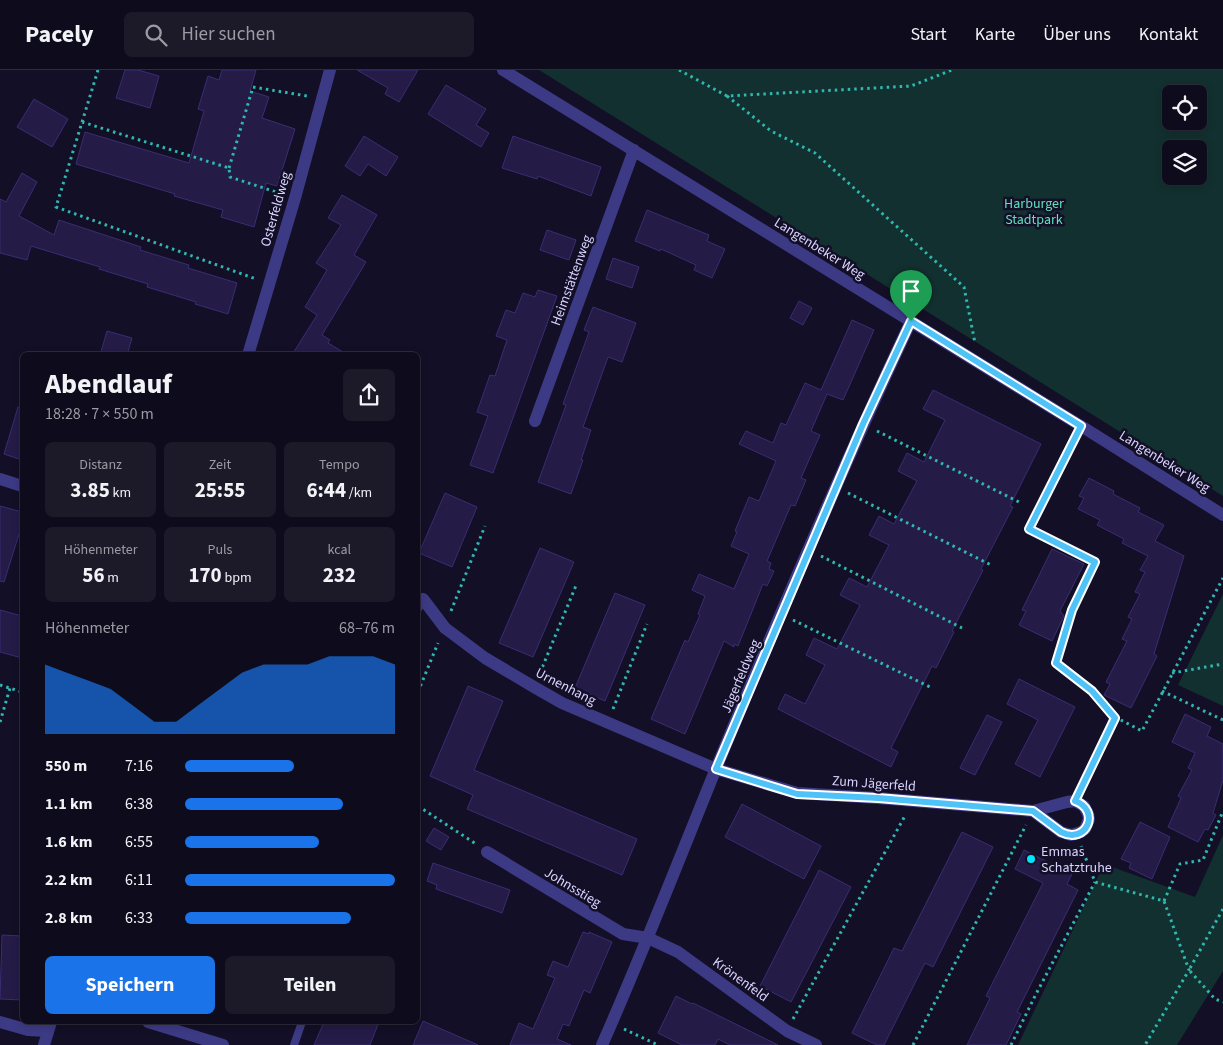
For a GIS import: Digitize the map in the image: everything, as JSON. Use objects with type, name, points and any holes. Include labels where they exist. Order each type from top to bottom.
[{"type":"street","name":"Osterfeldweg","points":[[249,352],[295,198],[330,70]]},
{"type":"street","name":"Langenbeker Weg","points":[[502,70],[1223,515]]},
{"type":"street","name":"Heimstättenweg","points":[[535,421],[634,150]]},
{"type":"street","name":"Jägerfeldweg","points":[[602,1045],[648,938],[716,769],[836,487],[911,321]]},
{"type":"street","points":[[0,479],[20,485]]},
{"type":"street","name":"Urnenhang","points":[[420,604],[445,628],[485,658],[562,703],[716,769]]},
{"type":"street","name":"Zum Jägerfeld","points":[[716,769],[797,794],[914,800],[1033,811],[1075,801]]},
{"type":"street","points":[[1033,811],[1061,832],[1076,835],[1085,829],[1089,819],[1084,806],[1075,801]]},
{"type":"street","name":"Johnsstieg","points":[[487,852],[623,934],[648,938]]},
{"type":"street","name":"Krönenfeld","points":[[648,938],[678,952],[786,1031],[816,1045]]},
{"type":"street","points":[[0,1022],[28,1030],[50,1027],[44,1045]]},
{"type":"street","points":[[155,1024],[223,1045]]},
{"type":"lane","points":[[294,1045],[301,1024]]},
{"type":"path","points":[[98,70],[56,207],[269,284]]},
{"type":"path","points":[[680,70],[727,96],[771,131],[815,152],[964,287],[979,363]]},
{"type":"path","points":[[727,96],[911,86],[952,70]]},
{"type":"path","points":[[295,198],[230,177],[229,168],[253,86],[321,99]]},
{"type":"path","points":[[82,122],[229,168]]},
{"type":"path","points":[[863,424],[1019,502]]},
{"type":"path","points":[[1081,426],[1029,529],[1095,562],[1072,610],[1056,663],[1092,691],[1115,718],[1142,732],[1223,578]]},
{"type":"path","points":[[836,487],[993,566]]},
{"type":"path","points":[[810,550],[962,628]]},
{"type":"path","points":[[534,687],[577,583]]},
{"type":"path","points":[[782,615],[932,688]]},
{"type":"path","points":[[608,722],[647,624]]},
{"type":"path","points":[[1172,674],[1223,664]]},
{"type":"path","points":[[0,685],[20,691]]},
{"type":"path","points":[[0,722],[10,688]]},
{"type":"path","points":[[1162,691],[1223,720]]},
{"type":"path","points":[[1075,801],[1115,718]]},
{"type":"path","points":[[786,1031],[914,800]]},
{"type":"path","points":[[420,807],[487,852]]},
{"type":"path","points":[[913,1045],[1033,811]]},
{"type":"path","points":[[1223,811],[1203,860],[1180,864],[1164,901],[1189,970],[1215,999],[1223,1002]]},
{"type":"path","points":[[1011,1045],[1095,882],[1076,835]]},
{"type":"path","points":[[1095,882],[1164,901]]},
{"type":"path","points":[[1145,1045],[1223,909]]},
{"type":"path","points":[[612,1023],[658,1045]]},
{"type":"green space","name":"Harburger Stadtpark","points":[[539,70],[1223,70],[1223,496]]},
{"type":"green space","points":[[1223,594],[1223,706],[1178,685]]},
{"type":"green space","points":[[1223,835],[1223,971],[1177,1045],[1018,1045],[1104,864],[1195,897]]},
{"type":"building","points":[[125,70],[138,70],[159,76],[150,108],[116,98]]},
{"type":"building","points":[[222,70],[256,70],[250,91],[269,97],[262,118],[295,129],[277,186],[266,183],[254,227],[221,217],[223,210],[76,164],[85,132],[189,163],[204,111],[198,109],[208,76],[219,80]]},
{"type":"building","points":[[357,70],[418,70],[399,102],[385,94],[388,88]]},
{"type":"building","points":[[446,85],[486,109],[476,125],[489,133],[481,147],[428,114]]},
{"type":"building","points":[[34,99],[68,119],[52,147],[17,127]]},
{"type":"building","points":[[364,136],[398,157],[386,176],[368,164],[360,176],[345,166]]},
{"type":"building","points":[[513,136],[601,167],[591,196],[538,176],[537,179],[502,168]]},
{"type":"building","points":[[22,173],[37,182],[19,216],[54,235],[59,220],[141,247],[140,250],[189,265],[188,268],[237,283],[228,314],[147,287],[148,284],[99,269],[100,267],[31,246],[27,260],[0,253],[0,199],[6,202]]},
{"type":"building","points":[[342,195],[377,215],[354,255],[366,262],[322,335],[330,340],[328,343],[343,352],[294,352],[317,315],[305,307],[327,270],[316,263],[341,225],[328,218]]},
{"type":"building","points":[[647,210],[709,235],[707,241],[725,249],[712,278],[694,270],[696,265],[661,249],[660,251],[635,241]]},
{"type":"building","points":[[547,230],[576,240],[569,260],[540,250]]},
{"type":"building","points":[[613,258],[639,267],[632,288],[606,279]]},
{"type":"building","points":[[538,290],[557,296],[493,473],[470,465],[488,416],[477,412],[490,375],[495,376],[507,340],[496,336],[506,310],[515,313],[523,293],[535,297]]},
{"type":"building","points":[[799,301],[812,308],[803,325],[790,318]]},
{"type":"building","points":[[593,307],[636,323],[622,362],[608,357],[583,427],[591,430],[571,494],[538,482],[566,405],[563,404],[589,332],[584,330]]},
{"type":"building","points":[[852,320],[874,330],[843,400],[827,394],[811,431],[820,435],[801,478],[806,480],[795,506],[791,505],[767,561],[771,563],[769,569],[774,571],[767,586],[763,584],[738,646],[734,644],[734,647],[724,641],[685,734],[651,719],[685,640],[688,642],[700,615],[698,614],[705,596],[692,590],[699,574],[734,589],[749,554],[731,546],[737,532],[735,531],[749,497],[759,501],[776,461],[739,444],[746,431],[773,443],[781,423],[786,425],[805,383],[821,390]]},
{"type":"building","points":[[107,331],[132,338],[128,352],[101,352]]},
{"type":"building","points":[[933,390],[1041,444],[1010,506],[1013,507],[952,631],[954,632],[936,668],[932,666],[891,748],[898,752],[891,767],[778,709],[785,694],[805,704],[825,665],[806,655],[814,638],[837,649],[860,605],[840,595],[849,578],[867,587],[889,545],[869,535],[879,516],[894,524],[917,481],[898,471],[907,453],[924,462],[945,420],[923,409]]},
{"type":"building","points":[[18,407],[20,407],[20,459],[4,454]]},
{"type":"building","points":[[1089,478],[1114,491],[1113,494],[1140,508],[1138,512],[1164,525],[1155,541],[1184,556],[1154,654],[1157,656],[1131,708],[1104,695],[1110,684],[1106,682],[1127,641],[1122,639],[1132,619],[1128,617],[1140,594],[1135,592],[1145,572],[1140,570],[1148,556],[1122,543],[1124,539],[1097,525],[1100,520],[1078,509],[1084,498],[1079,496]]},
{"type":"building","points":[[445,493],[477,507],[452,567],[420,553]]},
{"type":"building","points":[[0,506],[20,511],[20,531],[4,582],[0,581]]},
{"type":"building","points":[[540,548],[574,562],[533,657],[499,643]]},
{"type":"building","points":[[1052,549],[1084,564],[1060,611],[1064,616],[1052,641],[1019,625],[1026,611],[1022,610]]},
{"type":"building","points":[[615,593],[645,605],[605,701],[575,688]]},
{"type":"building","points":[[0,610],[20,615],[20,657],[0,652]]},
{"type":"building","points":[[1019,679],[1075,707],[1040,777],[1015,764],[1038,720],[1007,704]]},
{"type":"building","points":[[468,686],[503,701],[474,770],[637,839],[622,875],[467,809],[473,795],[430,776]]},
{"type":"building","points":[[1185,714],[1211,727],[1207,736],[1223,744],[1223,780],[1213,813],[1216,815],[1208,830],[1205,829],[1198,842],[1168,827],[1181,798],[1178,796],[1192,770],[1188,768],[1195,753],[1172,742]]},
{"type":"building","points":[[987,715],[1002,722],[975,775],[960,768]]},
{"type":"building","points":[[742,804],[821,846],[804,879],[725,837]]},
{"type":"building","points":[[1140,822],[1170,837],[1152,879],[1129,868],[1131,863],[1121,859]]},
{"type":"building","points":[[434,828],[449,837],[441,850],[426,841]]},
{"type":"building","points":[[962,832],[993,847],[933,967],[925,963],[884,1045],[877,1045],[852,1033],[894,948],[902,951]]},
{"type":"building","points":[[1024,850],[1072,874],[1067,884],[1078,890],[1017,1012],[1021,1014],[1006,1045],[967,1045],[990,998],[986,996],[1043,883],[1015,869]]},
{"type":"building","points":[[433,863],[510,890],[502,913],[436,889],[437,885],[427,881]]},
{"type":"building","points":[[819,870],[851,887],[791,1002],[760,986]]},
{"type":"building","points":[[583,932],[589,934],[589,932],[612,942],[590,993],[584,990],[569,1026],[563,1024],[557,1039],[571,1045],[510,1045],[519,1023],[533,1029],[555,978],[547,975],[553,961],[568,967]]},
{"type":"building","points":[[2,935],[20,936],[20,1000],[0,999]]},
{"type":"building","points":[[676,996],[778,1045],[730,1045],[718,1039],[715,1045],[682,1045],[658,1033]]},
{"type":"building","points":[[423,1021],[478,1045],[413,1045]]},
{"type":"building","points":[[323,1024],[378,1024],[370,1045],[314,1045]]},
{"type":"place","name":"Emmas Schatztruhe","points":[[1031,859]]},
{"type":"route","points":[[911,321],[1081,426],[1029,529],[1095,562],[1072,610],[1056,663],[1092,691],[1115,718],[1075,801],[1084,806],[1089,819],[1085,829],[1076,835],[1061,832],[1033,811],[878,798],[797,794],[716,769],[863,424],[911,321]]}]
